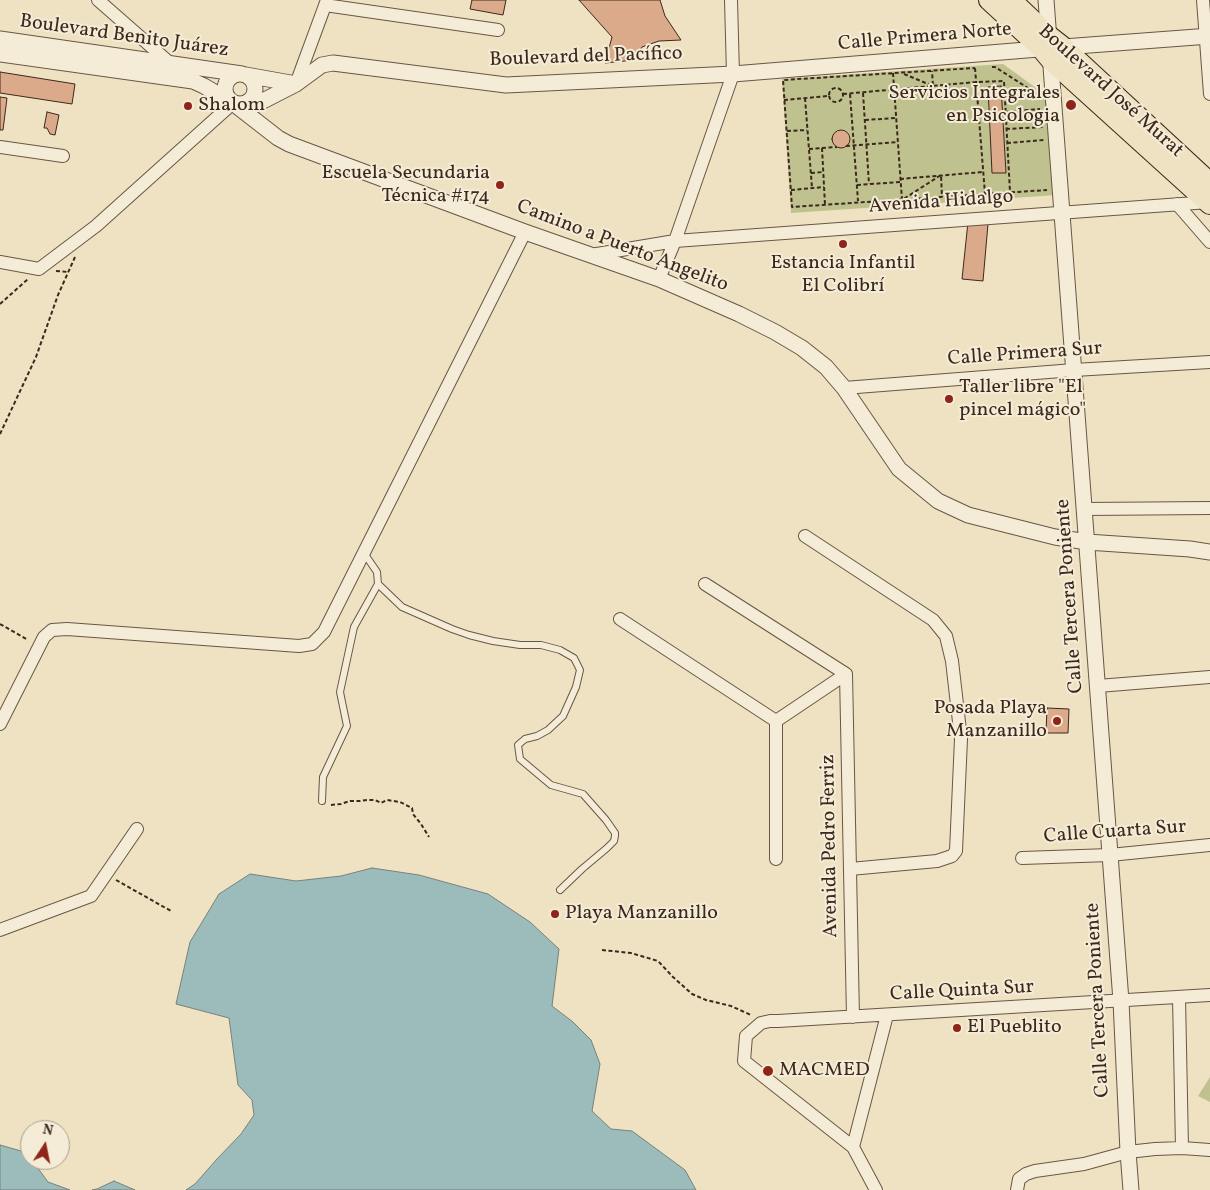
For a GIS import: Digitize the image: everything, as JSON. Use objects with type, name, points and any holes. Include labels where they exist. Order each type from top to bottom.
[{"type":"highway","name":"Boulevard José Murat","points":[[989,0],[1051,48],[1209,198]]},
{"type":"highway","name":"Boulevard José Murat","points":[[1011,0],[1051,48]]},
{"type":"street","points":[[98,0],[171,64]]},
{"type":"street","points":[[659,278],[733,74],[731,0]]},
{"type":"street","name":"Calle Tercera Poniente","points":[[1046,0],[1121,1001],[1128,1152],[1132,1190]]},
{"type":"street","points":[[1203,0],[1208,36],[1210,94]]},
{"type":"street","points":[[245,104],[226,95],[225,85],[229,79],[238,74],[296,84],[326,3],[498,30]]},
{"type":"street","name":"Calle Primera Norte","points":[[733,74],[1208,36]]},
{"type":"street","name":"Boulevard Benito Juárez","points":[[0,39],[244,75]]},
{"type":"street","name":"Boulevard Benito Juárez","points":[[0,54],[193,81],[245,104]]},
{"type":"street","name":"Boulevard del Pacífico","points":[[245,104],[296,84],[322,65],[333,63],[506,84],[733,74]]},
{"type":"street","points":[[0,262],[39,269],[96,226],[245,104],[253,82],[244,75]]},
{"type":"street","name":"Camino a Puerto Angelito","points":[[245,104],[278,138],[288,144],[525,232],[659,278],[775,332],[802,348],[826,367],[844,388],[899,469],[938,501],[968,515],[1055,537],[1087,542],[1210,552]]},
{"type":"street","points":[[0,147],[63,156]]},
{"type":"street","name":"Avenida Hidalgo","points":[[592,255],[674,241],[1177,204],[1209,198]]},
{"type":"street","points":[[1177,204],[1210,242]]},
{"type":"street","points":[[0,724],[44,637],[52,630],[67,628],[299,646],[312,644],[324,632],[525,232]]},
{"type":"street","name":"Calle Primera Sur","points":[[844,388],[1074,370],[1210,362]]},
{"type":"street","points":[[1084,509],[1210,508]]},
{"type":"street","points":[[804,536],[933,620],[946,636],[952,661],[960,739],[956,851],[952,856],[937,862],[850,869]]},
{"type":"street","points":[[706,584],[846,674],[776,721]]},
{"type":"street","points":[[620,619],[776,721]]},
{"type":"street","name":"Avenida Pedro Ferriz","points":[[846,674],[853,1017]]},
{"type":"street","points":[[1098,686],[1210,678]]},
{"type":"street","points":[[776,721],[776,859]]},
{"type":"street","points":[[0,930],[91,896],[136,829]]},
{"type":"street","name":"Calle Cuarta Sur","points":[[1022,858],[1110,855],[1210,845]]},
{"type":"street","name":"Calle Quinta Sur","points":[[853,1147],[744,1061],[746,1036],[761,1023],[1210,995]]},
{"type":"street","points":[[1179,997],[1182,1148]]},
{"type":"street","points":[[876,1190],[853,1147],[887,1015]]},
{"type":"street","points":[[1016,1190],[1019,1179],[1035,1171],[1084,1164],[1128,1152],[1182,1148],[1210,1150]]},
{"type":"lane","points":[[322,801],[324,777],[347,726],[340,692],[354,627],[378,584],[377,572],[364,553]]},
{"type":"lane","points":[[378,584],[402,607],[452,629],[493,641],[520,645],[541,645],[560,650],[574,658],[580,670],[576,688],[563,716],[548,730],[537,736],[525,739],[518,745],[520,760],[551,785],[583,794],[615,833],[614,840],[607,848],[560,890]]},
{"type":"path","points":[[985,67],[995,67],[1043,98]]},
{"type":"path","points":[[984,194],[975,68],[782,80],[792,207],[825,204],[902,200],[984,194],[1050,189]]},
{"type":"path","points":[[932,70],[933,86]]},
{"type":"path","points":[[900,72],[933,86]]},
{"type":"path","points":[[893,73],[902,200]]},
{"type":"path","points":[[843,94],[1004,81],[1010,192]]},
{"type":"path","points":[[828,96],[829,91],[833,87],[840,89],[843,94]]},
{"type":"path","points":[[863,93],[869,184]]},
{"type":"path","points":[[828,96],[832,101],[836,102],[842,98],[843,94]]},
{"type":"path","points":[[850,94],[859,202]]},
{"type":"path","points":[[784,100],[828,96]]},
{"type":"path","points":[[805,98],[812,188]]},
{"type":"path","points":[[1005,112],[1044,109]]},
{"type":"path","points":[[865,120],[896,118]]},
{"type":"path","points":[[1006,130],[1045,126],[1046,133]]},
{"type":"path","points":[[786,132],[808,130]]},
{"type":"path","points":[[1007,143],[1046,139]]},
{"type":"path","points":[[846,146],[898,142]]},
{"type":"path","points":[[809,149],[838,147]]},
{"type":"path","points":[[822,148],[825,204]]},
{"type":"path","points":[[811,173],[823,172]]},
{"type":"path","points":[[900,178],[983,172]]},
{"type":"path","points":[[940,175],[942,197]]},
{"type":"path","points":[[902,200],[940,175]]},
{"type":"path","points":[[857,185],[900,182]]},
{"type":"path","points":[[791,190],[824,187]]},
{"type":"path","points":[[0,434],[36,357],[58,295],[78,250]]},
{"type":"path","points":[[0,304],[39,269]]},
{"type":"path","points":[[0,624],[39,647]]},
{"type":"path","points":[[322,801],[331,805],[367,800],[380,803],[388,800],[400,802],[412,808],[413,814],[422,824],[429,837]]},
{"type":"path","points":[[106,874],[171,910]]},
{"type":"path","points":[[602,950],[631,953],[658,961],[692,994],[770,1021]]},
{"type":"green space","points":[[1003,64],[1050,98],[1057,195],[791,213],[782,79]]},
{"type":"green space","points":[[1210,1077],[1210,1102],[1198,1096]]},
{"type":"water","points":[[372,868],[419,875],[488,894],[530,922],[559,949],[552,1006],[573,1022],[591,1040],[600,1064],[592,1111],[611,1129],[632,1131],[685,1170],[696,1190],[186,1190],[195,1184],[241,1134],[254,1115],[252,1100],[238,1085],[229,1018],[176,1004],[190,942],[219,894],[250,874],[296,881],[341,876]]},
{"type":"water","points":[[0,1145],[20,1151],[20,1170],[39,1170],[48,1182],[70,1190],[0,1190]]},
{"type":"water","points":[[114,1181],[135,1190],[92,1190],[97,1189]]},
{"type":"building","points":[[472,0],[506,0],[503,15],[470,9]]},
{"type":"building","points":[[579,0],[660,0],[665,16],[681,40],[659,41],[642,47],[634,60],[605,63],[612,37]]},
{"type":"building","points":[[0,72],[75,84],[72,104],[0,93]]},
{"type":"building","points":[[1001,86],[1006,173],[992,173],[988,87]]},
{"type":"building","points":[[0,97],[7,98],[3,130],[0,130]]},
{"type":"building","points":[[47,112],[59,115],[55,135],[50,134],[47,128],[44,128]]},
{"type":"building","points":[[841,130],[847,133],[850,139],[847,145],[841,148],[835,145],[832,139],[835,133]]},
{"type":"building","points":[[968,222],[988,224],[983,281],[962,279]]},
{"type":"building","points":[[1047,708],[1069,709],[1068,733],[1046,733]]},
{"type":"place","name":"Servicios Integrales en Psicologia","points":[[1071,105]]},
{"type":"place","name":"Shalom","points":[[188,106]]},
{"type":"place","name":"Escuela Secundaria Técnica #174","points":[[500,185]]},
{"type":"place","name":"Estancia Infantil El Colibrí","points":[[843,244]]},
{"type":"place","name":"Taller libre \"El pincel mágico\"","points":[[949,399]]},
{"type":"place","name":"Posada Playa Manzanillo","points":[[1057,721]]},
{"type":"place","name":"Playa Manzanillo","points":[[555,914]]},
{"type":"place","name":"El Pueblito","points":[[957,1028]]},
{"type":"place","name":"MACMED","points":[[768,1071]]}]
